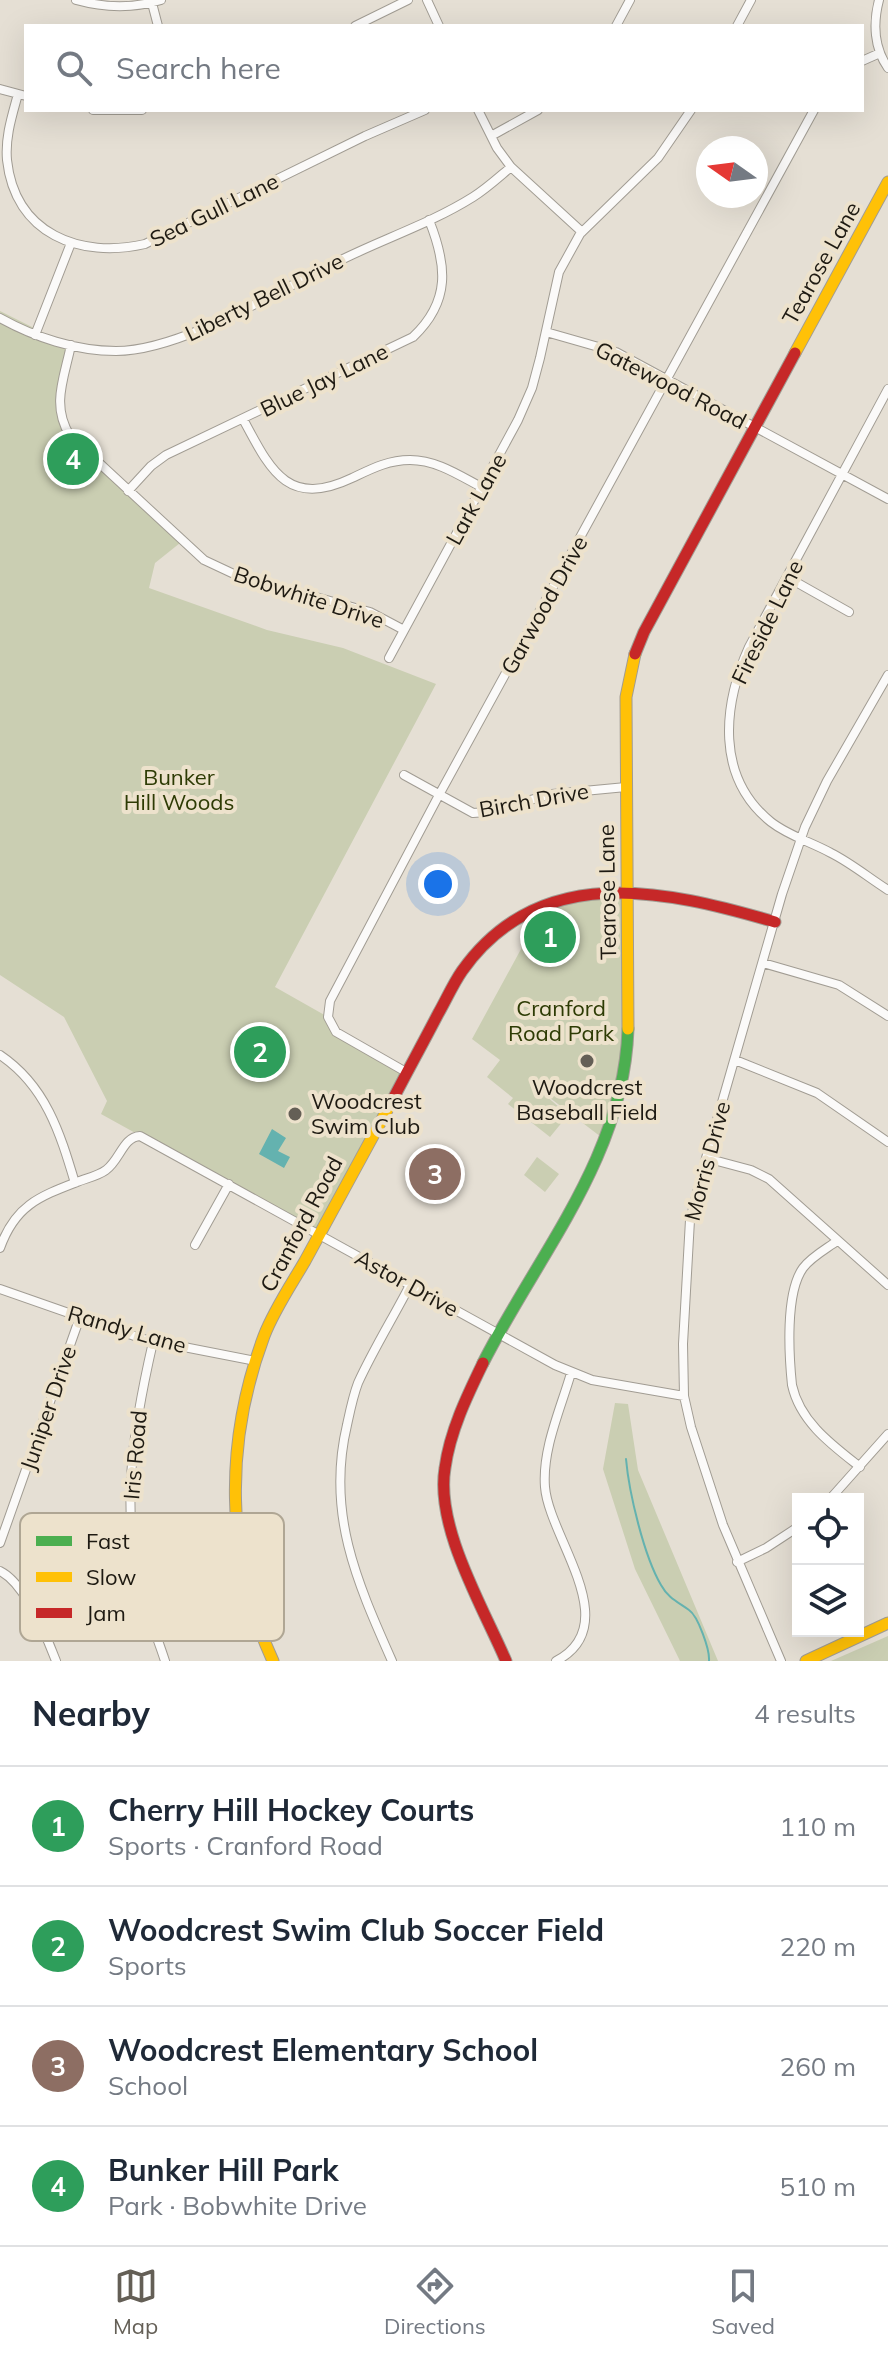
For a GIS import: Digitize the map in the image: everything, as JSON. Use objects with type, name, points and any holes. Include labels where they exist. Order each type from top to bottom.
[{"type":"street","points":[[76,0],[113,7],[156,1],[158,24]]},
{"type":"street","points":[[359,24],[408,0]]},
{"type":"street","points":[[427,0],[438,24]]},
{"type":"street","points":[[617,24],[630,0]]},
{"type":"street","points":[[738,24],[751,0]]},
{"type":"street","points":[[879,0],[876,39],[888,68]]},
{"type":"street","points":[[864,60],[880,53]]},
{"type":"street","points":[[0,89],[22,95]]},
{"type":"street","name":"Sea Gull Lane","points":[[22,95],[7,133],[7,160],[14,188],[40,225],[71,243],[94,249],[145,244],[420,112]]},
{"type":"street","points":[[479,112],[511,167],[582,232]]},
{"type":"street","points":[[491,136],[534,112]]},
{"type":"street","points":[[546,332],[559,272],[582,232],[658,158],[690,112]]},
{"type":"street","name":"Garwood Drive","points":[[406,1072],[338,1034],[331,1024],[330,1001],[439,795],[813,112]]},
{"type":"street","name":"Liberty Bell Drive","points":[[0,318],[35,335],[71,345],[117,351],[168,342],[429,220],[474,197],[511,167]]},
{"type":"street","name":"Tearose Lane","points":[[506,1661],[450,1532],[443,1483],[454,1430],[468,1394],[498,1334],[590,1176],[612,1124],[627,1055],[626,697],[636,650],[888,182]]},
{"type":"street","name":"Blue Jay Lane","points":[[128,491],[166,455],[413,337],[437,305],[442,284],[443,266],[429,220]]},
{"type":"street","points":[[35,335],[71,243]]},
{"type":"street","name":"Gatewood Road","points":[[546,332],[616,352],[888,499]]},
{"type":"street","name":"Lark Lane","points":[[389,658],[483,488],[532,388],[546,332]]},
{"type":"street","name":"Bobwhite Drive","points":[[71,345],[58,404],[60,418],[78,446],[204,560],[236,575],[370,612],[404,630]]},
{"type":"street","name":"Fireside Lane","points":[[888,389],[737,673],[729,709],[729,750],[744,793],[773,824],[837,856],[888,890]]},
{"type":"street","points":[[243,419],[274,472],[295,485],[320,490],[330,488],[379,465],[411,460],[441,465],[483,488]]},
{"type":"street","points":[[787,577],[849,612]]},
{"type":"street","name":"Morris Drive","points":[[781,1661],[737,1562],[709,1486],[684,1396],[683,1344],[690,1220],[801,840],[827,781],[888,675]]},
{"type":"street","name":"Birch Drive","points":[[404,775],[473,813],[552,794],[626,787]]},
{"type":"street","name":"Cranford Road","points":[[234,1513],[235,1448],[242,1409],[265,1334],[462,971],[480,948],[527,911],[580,895],[628,891],[693,899],[775,922]]},
{"type":"street","points":[[763,963],[839,985],[888,1016]]},
{"type":"street","points":[[0,1055],[23,1074],[46,1103],[61,1137],[75,1183],[38,1197],[25,1207],[2,1234],[0,1248]]},
{"type":"street","points":[[735,1060],[817,1093],[888,1142]]},
{"type":"street","name":"Astor Drive","points":[[75,1183],[109,1168],[130,1138],[142,1136],[571,1373],[620,1386],[684,1396]]},
{"type":"street","points":[[706,1158],[751,1170],[769,1179],[888,1285]]},
{"type":"street","points":[[195,1245],[229,1184]]},
{"type":"street","points":[[837,1241],[809,1261],[795,1284],[791,1317],[792,1385],[794,1396],[808,1419],[860,1467]]},
{"type":"street","points":[[392,1661],[365,1600],[345,1540],[339,1479],[343,1442],[357,1385],[410,1285]]},
{"type":"street","name":"Randy Lane","points":[[0,1289],[153,1342],[256,1361]]},
{"type":"street","name":"Juniper Drive","points":[[0,1543],[80,1317]]},
{"type":"street","name":"Iris Road","points":[[131,1513],[132,1443],[153,1342]]},
{"type":"street","points":[[556,1661],[577,1642],[586,1607],[545,1491],[546,1460],[571,1373]]},
{"type":"street","points":[[836,1493],[888,1434]]},
{"type":"street","points":[[737,1562],[792,1530]]},
{"type":"street","points":[[0,1571],[11,1577],[20,1591]]},
{"type":"street","points":[[806,1661],[888,1623]]},
{"type":"street","points":[[46,1641],[56,1661]]},
{"type":"street","name":"Iris Road","points":[[158,1641],[165,1661]]},
{"type":"street","name":"Cranford Road","points":[[264,1641],[273,1661]]},
{"type":"green space","name":"Bunker Hill Woods","points":[[0,311],[72,347],[62,404],[70,436],[185,539],[155,563],[149,588],[267,630],[343,648],[436,684],[275,987],[328,1017],[332,1026],[406,1072],[318,1234],[101,1114],[107,1101],[64,1017],[0,975]]},
{"type":"green space","name":"Cranford Road Park","points":[[628,891],[628,1022],[605,1140],[537,1088],[568,1115],[550,1137],[508,1104],[513,1098],[487,1077],[500,1060],[472,1039],[545,905]]},
{"type":"green space","points":[[537,1157],[559,1174],[545,1192],[524,1175]]},
{"type":"green space","points":[[615,1403],[628,1404],[638,1470],[718,1661],[680,1661],[635,1569],[603,1469]]},
{"type":"green space","points":[[888,1636],[888,1661],[831,1661]]},
{"type":"water","points":[[272,1129],[286,1138],[278,1151],[290,1157],[284,1168],[259,1154]]},
{"type":"waterway","points":[[626,1459],[638,1524],[655,1573],[667,1593],[696,1619],[709,1661]]},
{"type":"traffic: fast","points":[[483,1363],[575,1203],[595,1162],[623,1076],[628,1029]]},
{"type":"traffic: slow","points":[[795,353],[888,182]]},
{"type":"traffic: slow","points":[[628,1029],[626,697],[635,654]]},
{"type":"traffic: slow","points":[[237,1513],[237,1458],[242,1417],[264,1336],[392,1101]]},
{"type":"traffic: slow","points":[[806,1661],[888,1623]]},
{"type":"traffic: slow","points":[[265,1641],[273,1661]]},
{"type":"traffic: jam","points":[[635,654],[795,353]]},
{"type":"traffic: jam","points":[[392,1101],[462,971],[493,936],[528,912],[566,899],[606,893],[648,894],[733,910],[775,922]]},
{"type":"traffic: jam","points":[[483,1363],[455,1427],[445,1468],[444,1491],[447,1515],[463,1566],[506,1661]]},
{"type":"place","name":"Bunker Hill Park","points":[[73,459]]},
{"type":"place","name":"Cherry Hill Hockey Courts","points":[[550,937]]},
{"type":"place","name":"Woodcrest Swim Club Soccer Field","points":[[260,1052]]},
{"type":"place","name":"Woodcrest Baseball Field","points":[[587,1061]]},
{"type":"place","name":"Woodcrest Swim Club","points":[[295,1114]]},
{"type":"place","name":"Woodcrest Elementary School","points":[[435,1174]]}]
